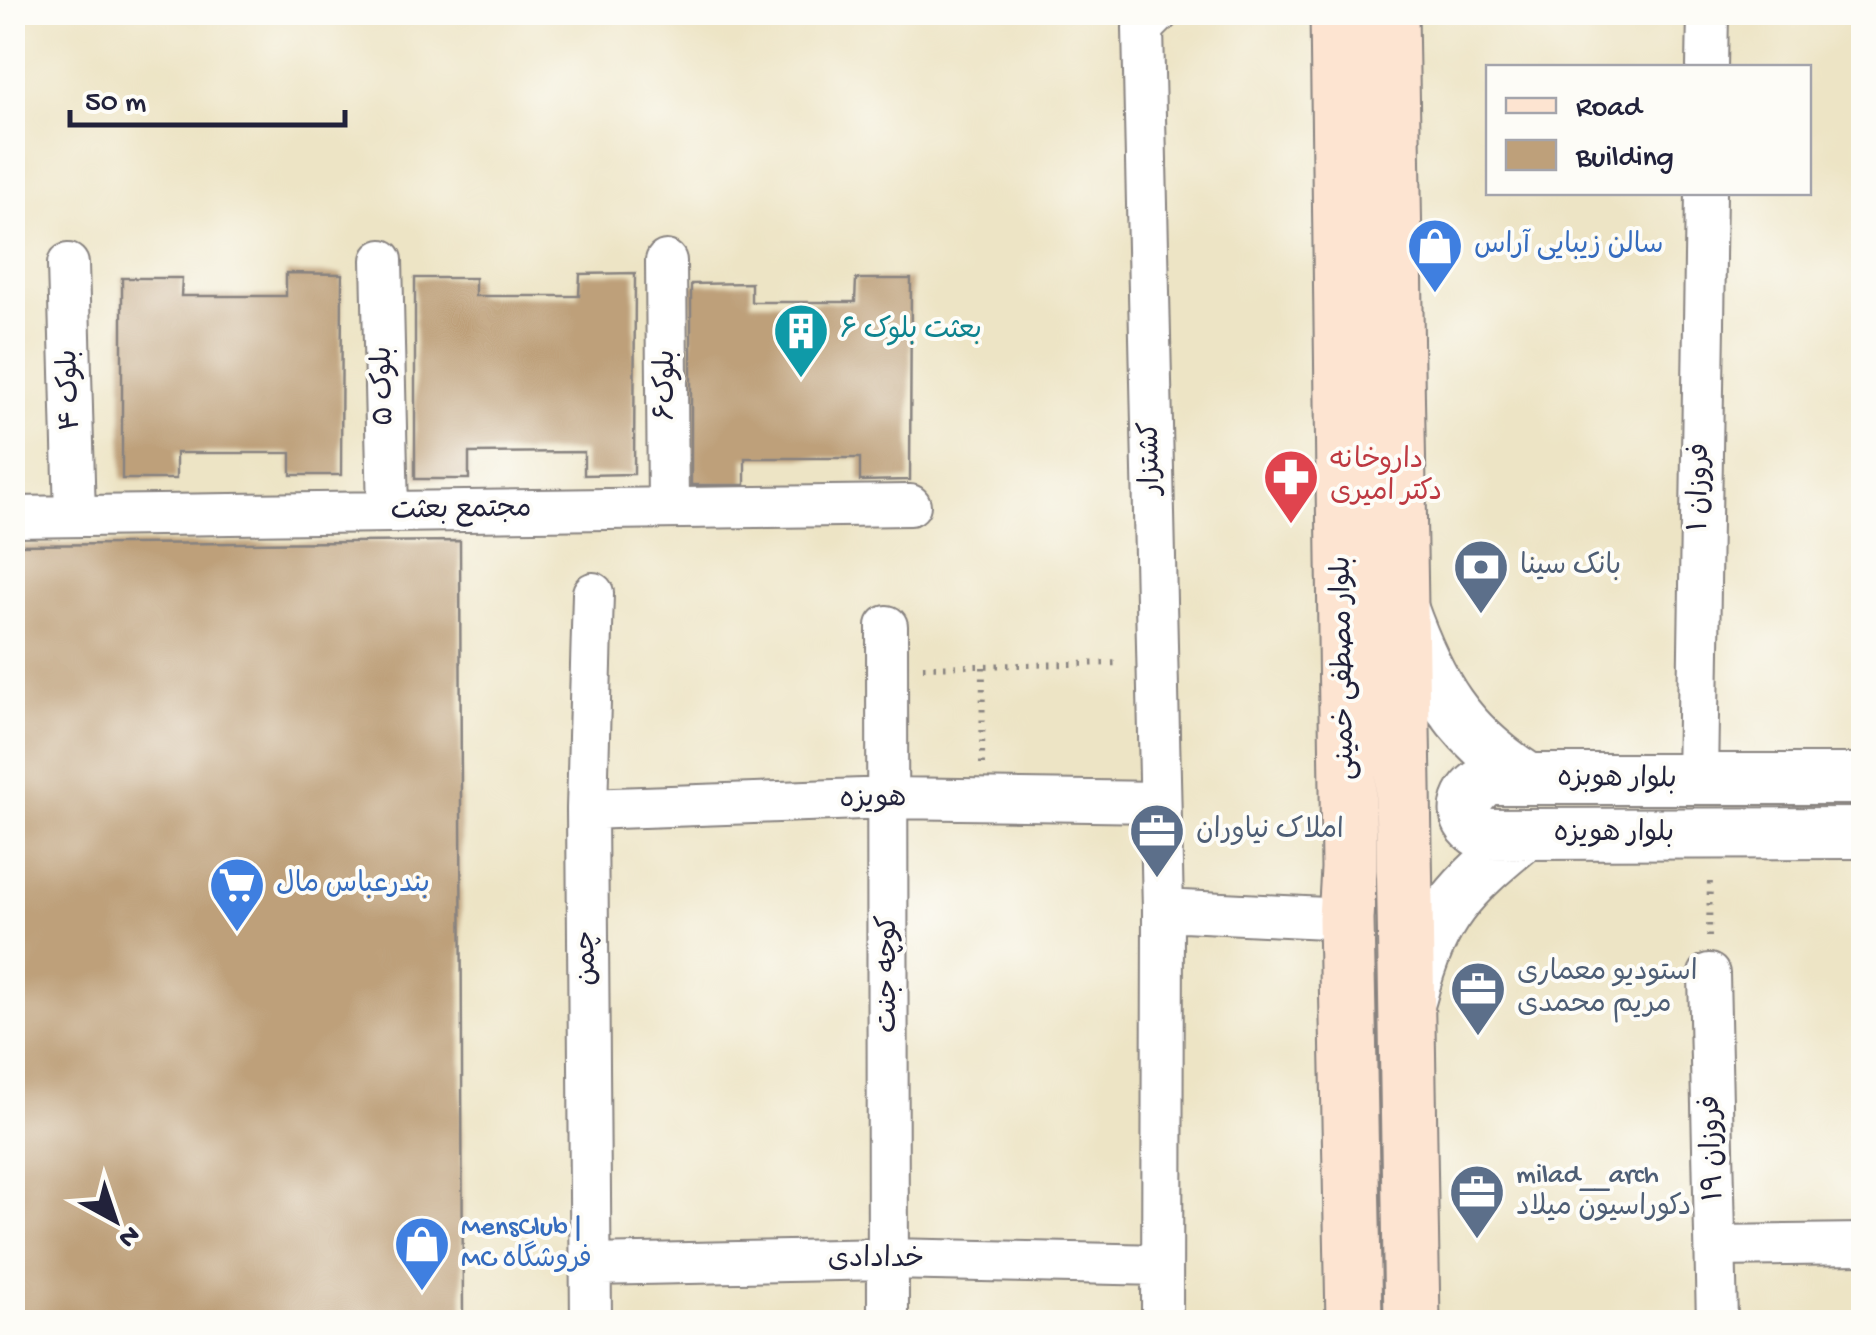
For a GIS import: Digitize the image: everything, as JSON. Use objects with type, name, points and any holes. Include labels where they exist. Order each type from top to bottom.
[{"type":"main road","name":"بلوار مصطفی خمینی","points":[[1338,12],[1349,869],[1346,919],[1354,1322]]},
{"type":"main road","name":"بلوار مصطفی خمینی","points":[[1390,12],[1412,1322]]},
{"type":"street","name":"کشتزار","points":[[1159,12],[1143,28],[1162,910],[1162,1322]]},
{"type":"street","points":[[1708,12],[1708,65]]},
{"type":"street","name":"فروزان ۱","points":[[1697,782],[1706,195]]},
{"type":"street","name":"بلوک ۵","points":[[382,260],[388,512]]},
{"type":"street","name":"بلوک۶","points":[[666,261],[668,508]]},
{"type":"street","name":"بلوک ۴","points":[[68,264],[75,516]]},
{"type":"street","name":"مجتمع بعثت","points":[[12,517],[910,505]]},
{"type":"street","name":"چمن","points":[[592,593],[586,809],[592,1322]]},
{"type":"street","name":"بلوار هوبزه","points":[[1402,608],[1436,685],[1467,731],[1492,755],[1529,778],[1864,780]]},
{"type":"street","name":"کوچه جنت","points":[[887,626],[888,1322]]},
{"type":"street","points":[[1525,835],[1482,834],[1471,828],[1465,814],[1475,786],[1489,780],[1529,778]]},
{"type":"street","name":"هویزه","points":[[586,809],[890,798],[1160,802]]},
{"type":"street","name":"بلوار هویزه","points":[[1407,1013],[1423,953],[1443,914],[1476,875],[1525,835],[1864,833]]},
{"type":"street","points":[[1162,910],[1346,919]]},
{"type":"street","name":"فروزان ۱۹","points":[[1709,974],[1718,1322]]},
{"type":"street","points":[[1716,1246],[1864,1244]]},
{"type":"street","name":"خدادادی","points":[[591,1264],[888,1259],[1162,1265]]},
{"type":"path","points":[[888,668],[1157,662]]},
{"type":"path","points":[[982,800],[983,666]]},
{"type":"path","points":[[1709,974],[1710,834]]},
{"type":"building","points":[[286,273],[342,274],[341,475],[291,475],[291,453],[176,453],[176,479],[122,479],[122,278],[182,278],[181,296],[286,296]]},
{"type":"building","points":[[635,273],[634,474],[584,475],[584,452],[469,453],[469,479],[415,479],[415,278],[475,278],[475,296],[579,296],[580,274]]},
{"type":"building","name":"بعثت بلوک ۶","points":[[856,279],[911,279],[910,480],[860,481],[860,458],[745,458],[745,485],[691,485],[691,284],[751,283],[751,302],[855,302]]},
{"type":"building","name":"بندرعباس مال","points":[[460,541],[463,1322],[12,1322],[12,545]]},
{"type":"place","name":"سالن زیبایی آراس","points":[[1435,295]]},
{"type":"place","name":"بعثت بلوک ۶","points":[[801,380]]},
{"type":"place","name":"داروخانه دکتر امیری","points":[[1291,526]]},
{"type":"place","name":"بانک سینا","points":[[1481,616]]},
{"type":"place","name":"املاک نیاوران","points":[[1157,880]]},
{"type":"place","name":"بندرعباس مال","points":[[237,934]]},
{"type":"place","name":"استودیو معماری مریم محمدی","points":[[1478,1038]]},
{"type":"place","name":"milad__arch دکوراسیون میلاد","points":[[1477,1241]]},
{"type":"place","name":"MensClub | MC فروشگاه","points":[[422,1293]]}]
